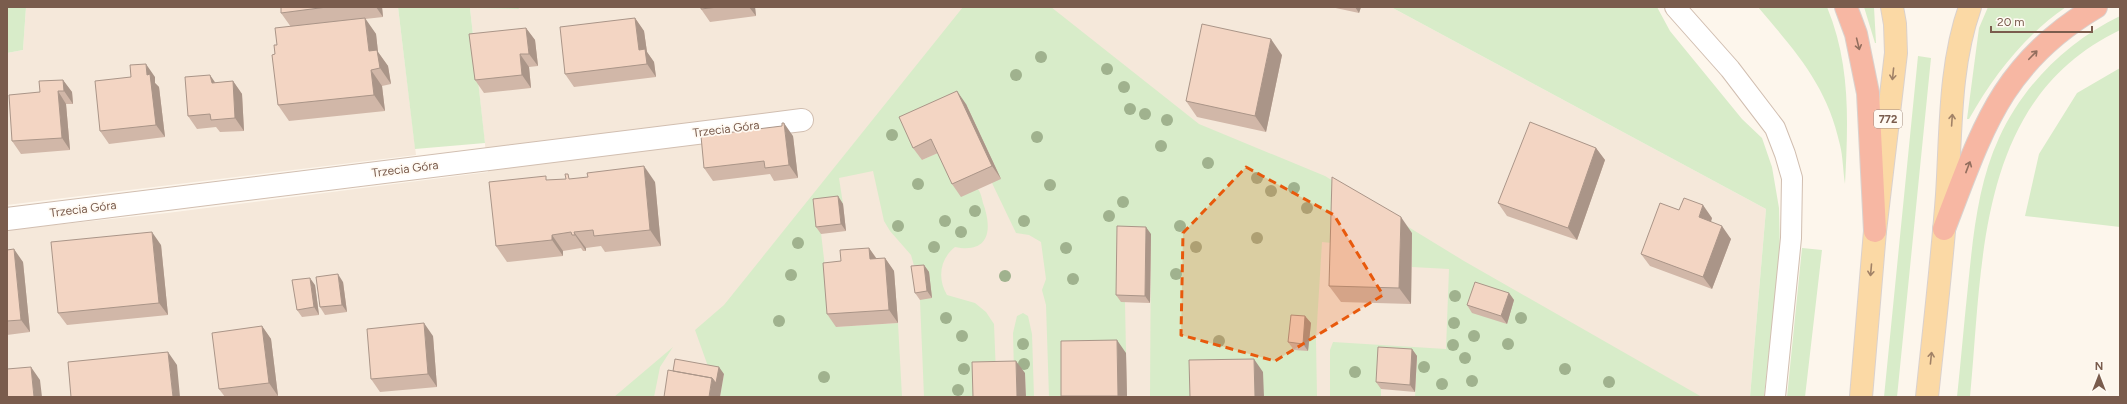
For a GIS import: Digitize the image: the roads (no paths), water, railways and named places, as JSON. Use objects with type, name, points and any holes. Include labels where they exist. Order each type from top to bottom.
[{"type":"highway","points":[[1846,7],[1856,34],[1868,93],[1875,231]]},
{"type":"highway","points":[[1944,229],[1986,126],[2013,78],[2032,56],[2051,38],[2096,7]]},
{"type":"main road","name":"772","points":[[1861,397],[1875,231],[1896,53],[1895,24],[1892,7]]},
{"type":"main road","points":[[1927,397],[1944,229],[1955,68],[1961,32],[1970,7]]},
{"type":"street","name":"Trzecia Góra","points":[[7,219],[802,120]]},
{"type":"lane","points":[[1675,7],[1730,69],[1775,128],[1786,154],[1792,178],[1791,238],[1775,397]]}]
